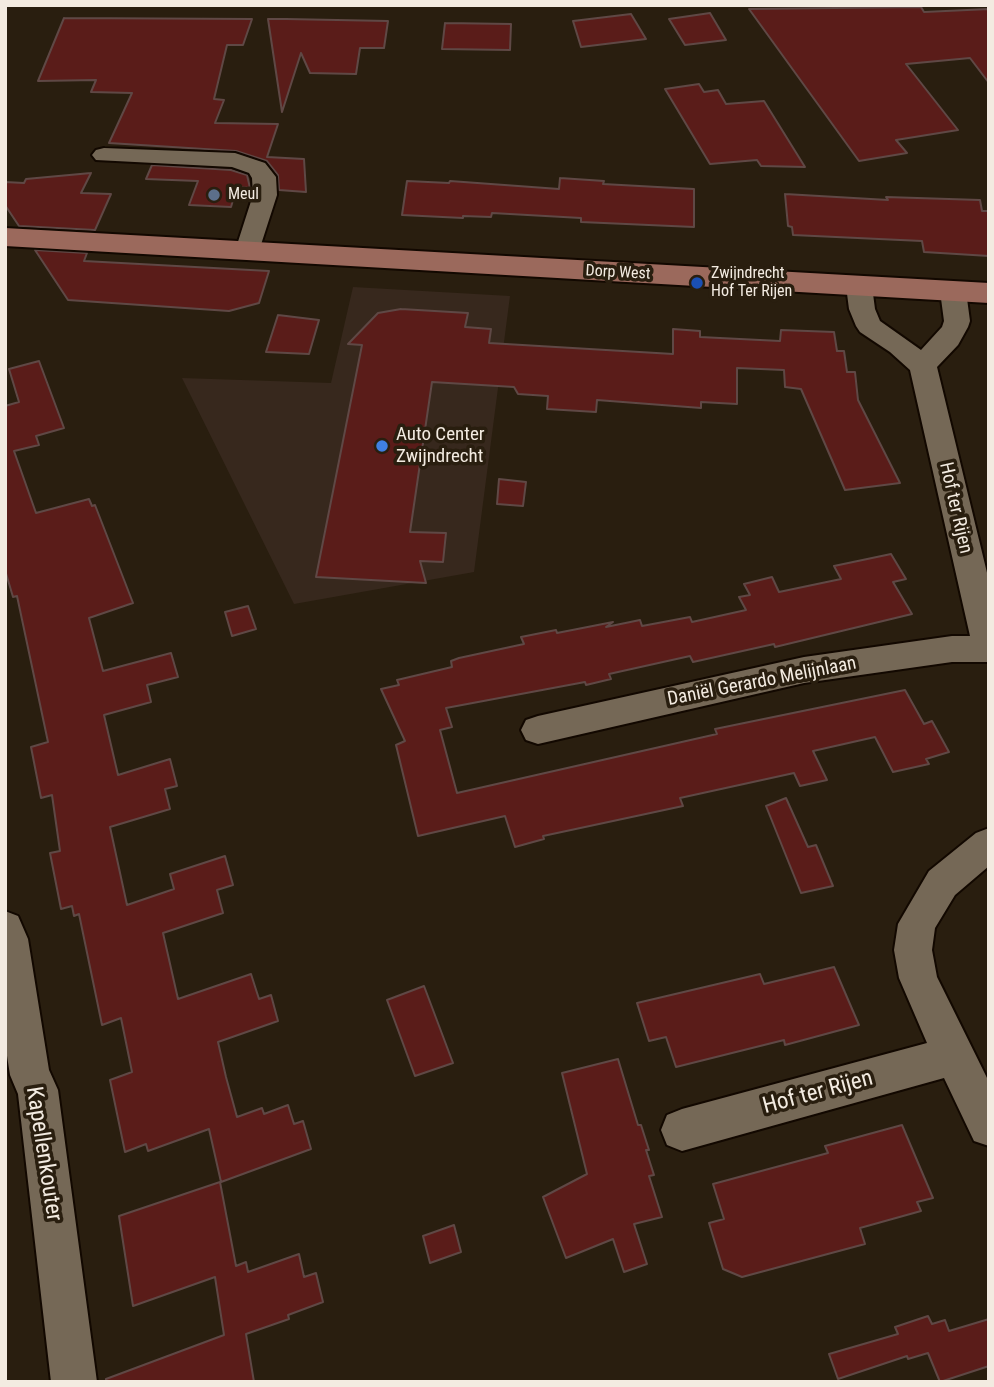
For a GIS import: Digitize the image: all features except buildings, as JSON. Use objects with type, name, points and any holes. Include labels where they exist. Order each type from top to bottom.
[{"type":"main road","name":"Dorp West","points":[[5,237],[989,293]]},
{"type":"street","points":[[104,155],[234,160],[257,168],[264,177],[265,195],[248,251]]},
{"type":"street","points":[[859,286],[862,309],[869,326],[900,346],[923,366],[936,349],[949,339],[955,327],[957,321],[953,291]]},
{"type":"street","name":"Hof ter Rijen","points":[[923,366],[989,649]]},
{"type":"street","name":"Daniël Gerardo Melijnlaan","points":[[538,730],[804,670],[952,649],[989,649]]},
{"type":"street","points":[[989,844],[942,883],[917,924],[913,950],[918,978],[989,1126]]},
{"type":"street","name":"Kapellenkouter","points":[[5,929],[30,1075],[38,1090],[74,1382]]},
{"type":"street","name":"Hof ter Rijen","points":[[682,1130],[954,1055]]},
{"type":"shaded area","points":[[353,287],[510,296],[474,572],[294,604],[182,378],[331,383]]},
{"type":"place","name":"Meul","points":[[214,195]]},
{"type":"place","name":"Zwijndrecht Hof Ter Rijen","points":[[697,283]]},
{"type":"place","name":"Auto Center Zwijndrecht","points":[[382,446]]}]
